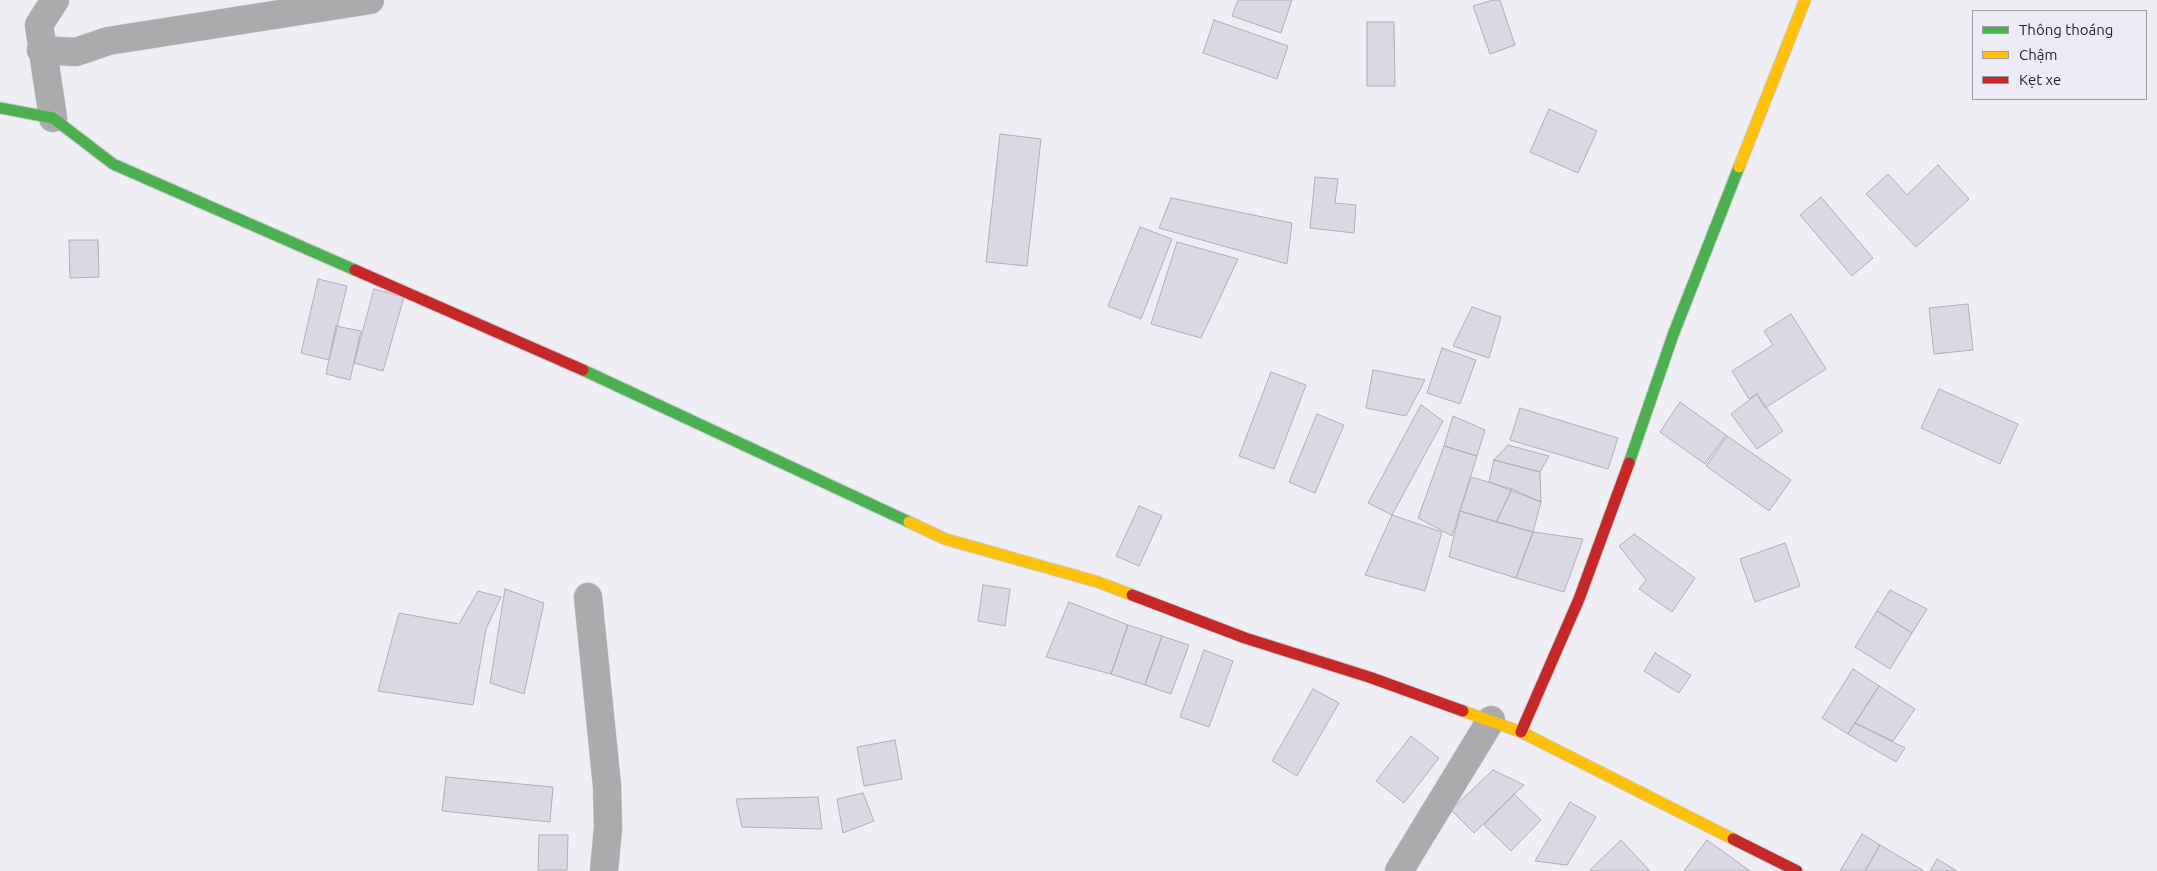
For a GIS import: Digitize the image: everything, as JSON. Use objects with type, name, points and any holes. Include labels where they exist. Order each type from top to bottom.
[{"type":"street","points":[[53,118],[38,25],[55,0]]},
{"type":"street","points":[[41,50],[76,52],[108,41],[370,0]]},
{"type":"street","points":[[1521,732],[1579,599],[1606,530],[1673,335],[1805,0]]},
{"type":"street","points":[[0,108],[53,118],[113,164],[626,388],[945,538],[1098,582],[1245,638],[1369,677],[1491,720],[1521,732],[1796,871]]},
{"type":"street","points":[[588,597],[607,786],[608,828],[604,871]]},
{"type":"street","points":[[1399,871],[1491,720]]},
{"type":"building","points":[[1238,0],[1292,0],[1281,33],[1232,16]]},
{"type":"building","points":[[1493,0],[1500,0],[1515,45],[1490,54],[1473,6]]},
{"type":"building","points":[[1214,20],[1288,46],[1277,79],[1203,53]]},
{"type":"building","points":[[1367,22],[1394,22],[1395,86],[1367,86]]},
{"type":"building","points":[[1549,109],[1597,131],[1578,173],[1530,152]]},
{"type":"building","points":[[1000,134],[1041,139],[1027,266],[986,262]]},
{"type":"building","points":[[1938,165],[1969,199],[1916,247],[1866,194],[1888,174],[1907,195]]},
{"type":"building","points":[[1315,177],[1338,179],[1335,203],[1356,205],[1354,233],[1310,228]]},
{"type":"building","points":[[1821,197],[1873,258],[1852,276],[1800,215]]},
{"type":"building","points":[[1171,198],[1292,223],[1287,264],[1159,228]]},
{"type":"building","points":[[1140,227],[1172,239],[1141,319],[1108,306]]},
{"type":"building","points":[[69,240],[98,240],[99,277],[70,278]]},
{"type":"building","points":[[1177,242],[1238,259],[1201,338],[1151,324]]},
{"type":"building","points":[[318,279],[347,286],[329,360],[301,353]]},
{"type":"building","points":[[374,289],[404,297],[383,371],[354,363]]},
{"type":"building","points":[[1968,304],[1973,350],[1934,354],[1929,308]]},
{"type":"building","points":[[1472,307],[1501,317],[1489,358],[1453,346]]},
{"type":"building","points":[[1791,314],[1826,369],[1765,408],[1757,394],[1749,399],[1732,371],[1773,345],[1764,331]]},
{"type":"building","points":[[336,326],[361,331],[350,380],[326,374]]},
{"type":"building","points":[[1442,348],[1476,360],[1460,404],[1427,393]]},
{"type":"building","points":[[1373,370],[1425,380],[1406,416],[1366,408]]},
{"type":"building","points":[[1271,372],[1306,385],[1274,469],[1239,456]]},
{"type":"building","points":[[1939,389],[2018,424],[2000,464],[1921,428]]},
{"type":"building","points":[[1757,394],[1783,431],[1757,449],[1731,414]]},
{"type":"building","points":[[1680,402],[1726,435],[1705,464],[1660,432]]},
{"type":"building","points":[[1421,405],[1443,421],[1392,515],[1368,503]]},
{"type":"building","points":[[1520,408],[1618,438],[1608,469],[1510,440]]},
{"type":"building","points":[[1317,414],[1344,425],[1315,493],[1289,482]]},
{"type":"building","points":[[1453,416],[1485,430],[1477,456],[1444,446]]},
{"type":"building","points":[[1727,436],[1791,480],[1769,511],[1706,466]]},
{"type":"building","points":[[1508,445],[1549,456],[1540,472],[1494,460]]},
{"type":"building","points":[[1444,446],[1477,456],[1452,536],[1418,518]]},
{"type":"building","points":[[1494,460],[1540,472],[1541,502],[1489,482]]},
{"type":"building","points":[[1471,477],[1512,489],[1496,522],[1460,511]]},
{"type":"building","points":[[1512,489],[1541,502],[1533,532],[1496,522]]},
{"type":"building","points":[[1139,506],[1162,516],[1139,566],[1116,556]]},
{"type":"building","points":[[1460,511],[1533,532],[1516,578],[1449,557]]},
{"type":"building","points":[[1392,515],[1442,532],[1425,591],[1365,575]]},
{"type":"building","points":[[1533,532],[1583,539],[1564,592],[1516,578]]},
{"type":"building","points":[[1634,534],[1695,578],[1672,612],[1639,589],[1646,580],[1619,546]]},
{"type":"building","points":[[1785,543],[1800,586],[1755,602],[1740,559]]},
{"type":"building","points":[[983,585],[1010,589],[1005,626],[978,621]]},
{"type":"building","points":[[505,589],[544,603],[524,694],[490,683]]},
{"type":"building","points":[[1890,590],[1927,609],[1912,633],[1877,611]]},
{"type":"building","points":[[478,591],[501,597],[486,629],[473,705],[378,691],[399,613],[459,624]]},
{"type":"building","points":[[1069,602],[1128,625],[1111,674],[1046,657]]},
{"type":"building","points":[[1877,611],[1912,633],[1890,669],[1855,647]]},
{"type":"building","points":[[1128,625],[1162,636],[1145,685],[1111,674]]},
{"type":"building","points":[[1162,636],[1189,645],[1171,694],[1145,685]]},
{"type":"building","points":[[1204,650],[1233,661],[1209,727],[1180,717]]},
{"type":"building","points":[[1655,653],[1691,675],[1679,693],[1644,671]]},
{"type":"building","points":[[1853,669],[1879,686],[1848,734],[1822,718]]},
{"type":"building","points":[[1879,686],[1915,709],[1893,741],[1855,723]]},
{"type":"building","points":[[1313,689],[1339,703],[1297,776],[1272,761]]},
{"type":"building","points":[[1855,723],[1905,748],[1896,762],[1848,734]]},
{"type":"building","points":[[1411,736],[1439,758],[1404,803],[1376,781]]},
{"type":"building","points":[[895,740],[902,779],[864,786],[857,747]]},
{"type":"building","points":[[1493,770],[1524,785],[1474,833],[1451,810]]},
{"type":"building","points":[[446,777],[553,787],[550,822],[442,811]]},
{"type":"building","points":[[863,793],[874,821],[843,833],[837,799]]},
{"type":"building","points":[[1514,794],[1541,820],[1511,851],[1484,825]]},
{"type":"building","points":[[818,797],[822,829],[742,827],[736,799]]},
{"type":"building","points":[[1570,802],[1596,817],[1567,865],[1535,861]]},
{"type":"building","points":[[1862,834],[1880,845],[1865,871],[1840,871]]},
{"type":"building","points":[[539,835],[568,835],[567,870],[538,870]]},
{"type":"building","points":[[1621,840],[1650,871],[1590,870]]},
{"type":"building","points":[[1707,840],[1750,871],[1684,871]]},
{"type":"building","points":[[1880,845],[1924,871],[1865,871]]},
{"type":"building","points":[[1937,859],[1957,871],[1930,871]]},
{"type":"traffic: fast","points":[[0,108],[53,118],[113,164],[355,270]]},
{"type":"traffic: fast","points":[[1629,463],[1673,335],[1739,167]]},
{"type":"traffic: fast","points":[[583,370],[909,522]]},
{"type":"traffic: slow","points":[[1739,167],[1805,0]]},
{"type":"traffic: slow","points":[[909,522],[945,539],[1098,582],[1132,595]]},
{"type":"traffic: slow","points":[[1463,711],[1521,732],[1733,839]]},
{"type":"traffic: jam","points":[[355,270],[583,370]]},
{"type":"traffic: jam","points":[[1521,732],[1579,599],[1629,463]]},
{"type":"traffic: jam","points":[[1132,595],[1245,638],[1369,677],[1463,711]]},
{"type":"traffic: jam","points":[[1733,839],[1797,871]]}]
